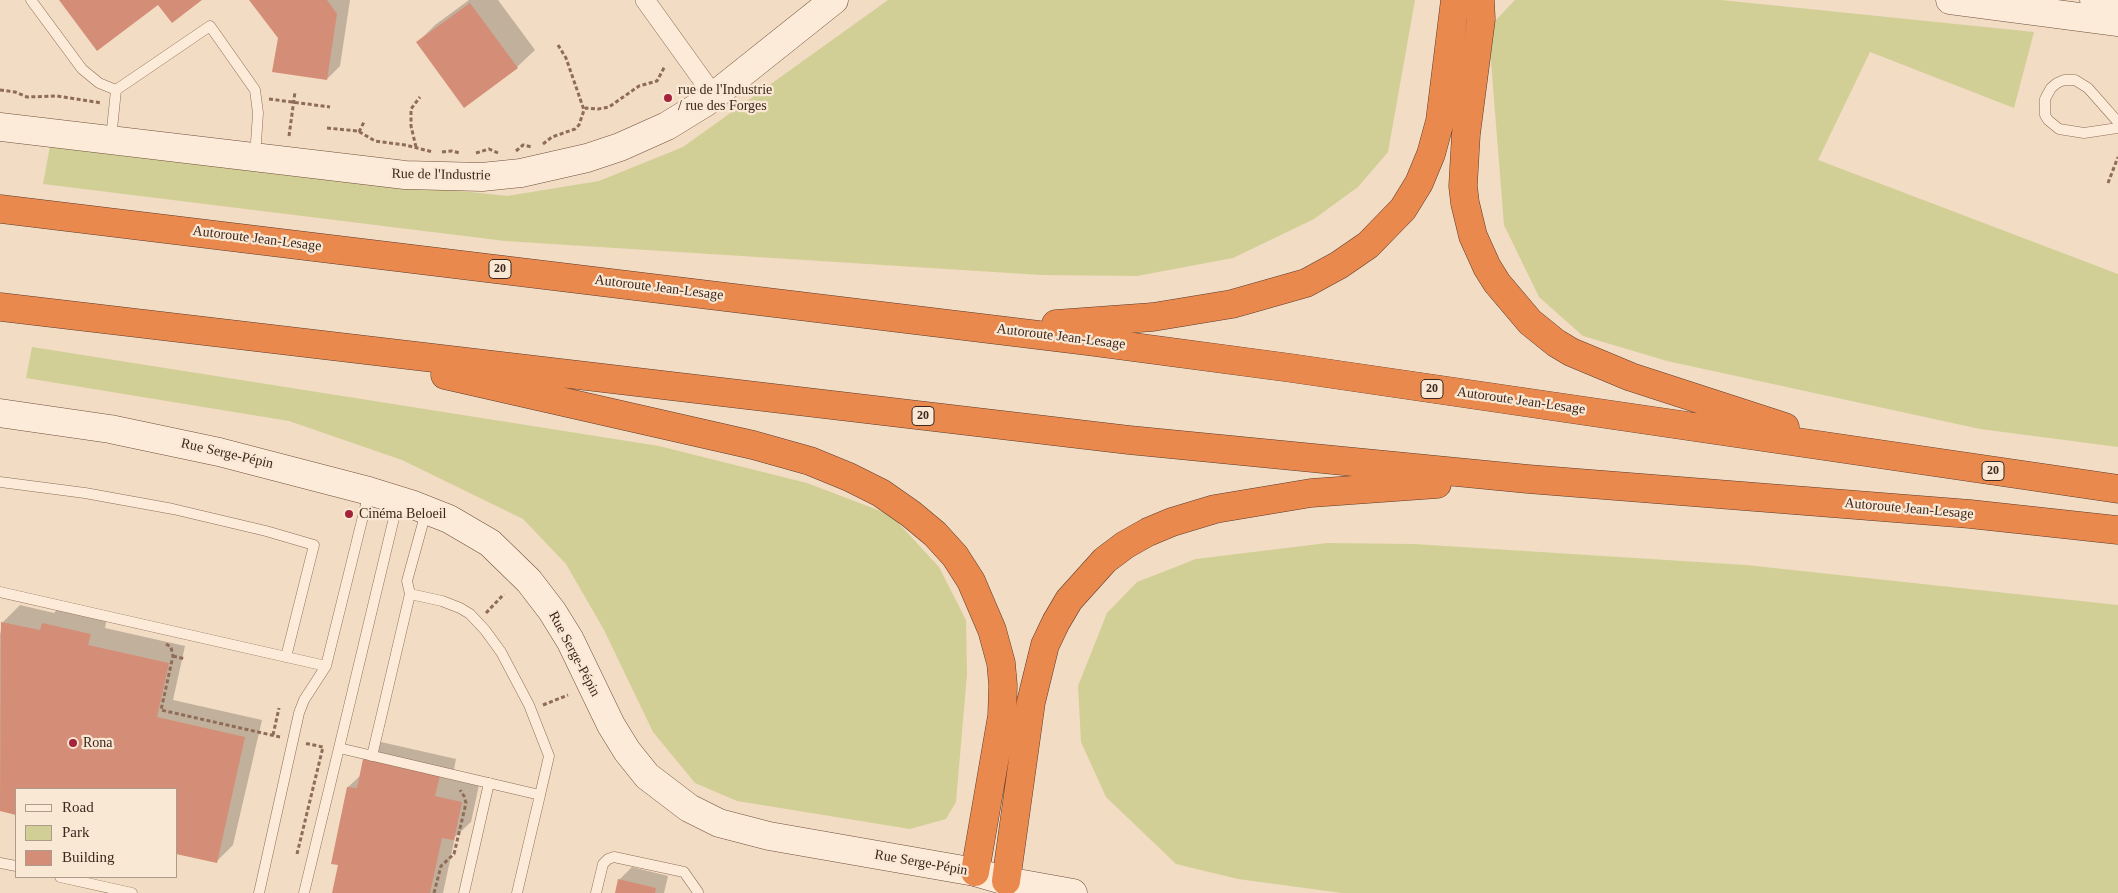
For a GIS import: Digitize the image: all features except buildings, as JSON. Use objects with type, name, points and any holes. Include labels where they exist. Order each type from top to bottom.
[{"type":"highway","points":[[996,329],[1152,317],[1232,304],[1306,282],[1354,255],[1392,222],[1411,197],[1426,168],[1440,121],[1455,0]]},
{"type":"highway","points":[[1485,6],[1464,156],[1465,203],[1473,236],[1487,268],[1517,309],[1556,343],[1600,365],[1672,392],[1868,454]]},
{"type":"highway","name":"Autoroute Jean-Lesage","points":[[0,209],[996,329],[1300,369],[1868,454],[2118,489]]},
{"type":"highway","name":"Autoroute Jean-Lesage","points":[[0,307],[1129,440],[1528,479],[1960,513],[2118,530]]},
{"type":"highway","points":[[320,345],[774,451],[826,467],[865,484],[896,503],[924,524],[955,556],[972,581],[992,630],[1001,663],[1004,699],[1000,734],[975,872]]},
{"type":"highway","points":[[1006,881],[1031,702],[1045,645],[1059,616],[1078,588],[1104,560],[1136,538],[1166,524],[1214,509],[1250,502],[1341,490],[1528,479]]},
{"type":"street","points":[[644,0],[714,96]]},
{"type":"street","name":"Rue de l'Industrie","points":[[0,127],[405,176],[443,178],[499,176],[567,163],[620,146],[667,126],[714,96],[834,0]]},
{"type":"street","points":[[1950,0],[2111,5]]},
{"type":"street","name":"Rue Serge-Pépin","points":[[1,417],[168,440],[290,469],[370,491],[456,522],[482,538],[504,555],[529,581],[552,610],[570,640],[627,751],[648,776],[689,808],[719,823],[769,836],[975,872],[1006,881],[1073,893]]},
{"type":"lane","points":[[30,0],[82,69],[99,82],[116,90]]},
{"type":"lane","points":[[116,90],[210,26],[255,90],[258,113],[255,158]]},
{"type":"lane","points":[[2118,122],[2088,88],[2075,80],[2064,80],[2051,88],[2044,104],[2044,115],[2059,129],[2084,133],[2118,128]]},
{"type":"lane","points":[[111,140],[116,90]]},
{"type":"lane","points":[[0,482],[85,493],[173,510],[266,530],[314,545],[286,657]]},
{"type":"lane","points":[[259,893],[300,713],[304,700],[326,666],[370,491]]},
{"type":"lane","points":[[304,893],[398,500]]},
{"type":"lane","points":[[372,756],[410,594],[407,581],[427,510]]},
{"type":"lane","points":[[0,592],[326,666]]},
{"type":"lane","points":[[410,594],[442,601],[460,608],[470,614],[485,630],[501,652],[529,705],[549,756],[517,893]]},
{"type":"lane","points":[[339,748],[540,795]]},
{"type":"lane","points":[[464,893],[488,783]]},
{"type":"lane","points":[[596,893],[603,864],[608,859],[614,857],[684,872],[698,892]]},
{"type":"lane","points":[[0,863],[15,866]]},
{"type":"lane","points":[[64,878],[132,893]]},
{"type":"path","points":[[508,154],[523,145],[538,147],[552,137],[575,129],[579,125],[584,110],[566,58],[558,44]]},
{"type":"path","points":[[584,110],[610,107],[640,86],[657,81],[665,66]]},
{"type":"path","points":[[0,90],[15,92],[27,97],[57,96],[115,105]]},
{"type":"path","points":[[289,136],[294,92]]},
{"type":"path","points":[[416,147],[411,126],[411,109],[420,97]]},
{"type":"path","points":[[267,99],[330,107]]},
{"type":"path","points":[[359,132],[364,122]]},
{"type":"path","points":[[328,128],[359,132],[375,141],[435,152],[452,151],[469,155],[489,149],[503,154]]},
{"type":"path","points":[[2108,183],[2118,157]]},
{"type":"path","points":[[493,606],[504,594]]},
{"type":"path","points":[[160,642],[171,647],[173,656],[161,710],[283,738]]},
{"type":"path","points":[[173,656],[185,659]]},
{"type":"path","points":[[553,701],[568,695]]},
{"type":"path","points":[[273,735],[279,708]]},
{"type":"path","points":[[295,864],[322,747],[304,743]]},
{"type":"path","points":[[434,893],[441,866],[454,854],[466,804],[460,790],[453,789]]},
{"type":"green space","points":[[888,0],[1415,0],[1388,152],[1358,187],[1314,219],[1233,258],[1137,276],[1041,275],[505,241],[43,184],[50,146],[507,196],[599,181],[683,147]]},
{"type":"green space","points":[[1515,0],[1721,0],[2034,32],[2014,108],[1870,52],[1818,160],[2118,274],[2118,447],[1980,429],[1667,361],[1583,336],[1539,297],[1504,225],[1490,49],[1494,22]]},
{"type":"green space","points":[[32,347],[659,446],[807,483],[891,515],[939,567],[966,620],[967,674],[956,802],[946,819],[910,829],[737,801],[695,783],[653,732],[604,630],[566,564],[523,519],[402,460],[289,421],[26,378]]},
{"type":"green space","points":[[1327,543],[1414,544],[1746,565],[2118,605],[2118,893],[1342,893],[1238,879],[1176,864],[1106,797],[1081,742],[1078,686],[1107,613],[1137,582],[1196,559]]},
{"type":"place","name":"rue de l'Industrie / rue des Forges","points":[[668,98]]},
{"type":"place","name":"Cinéma Beloeil","points":[[349,514]]},
{"type":"place","name":"Rona","points":[[73,743]]}]
